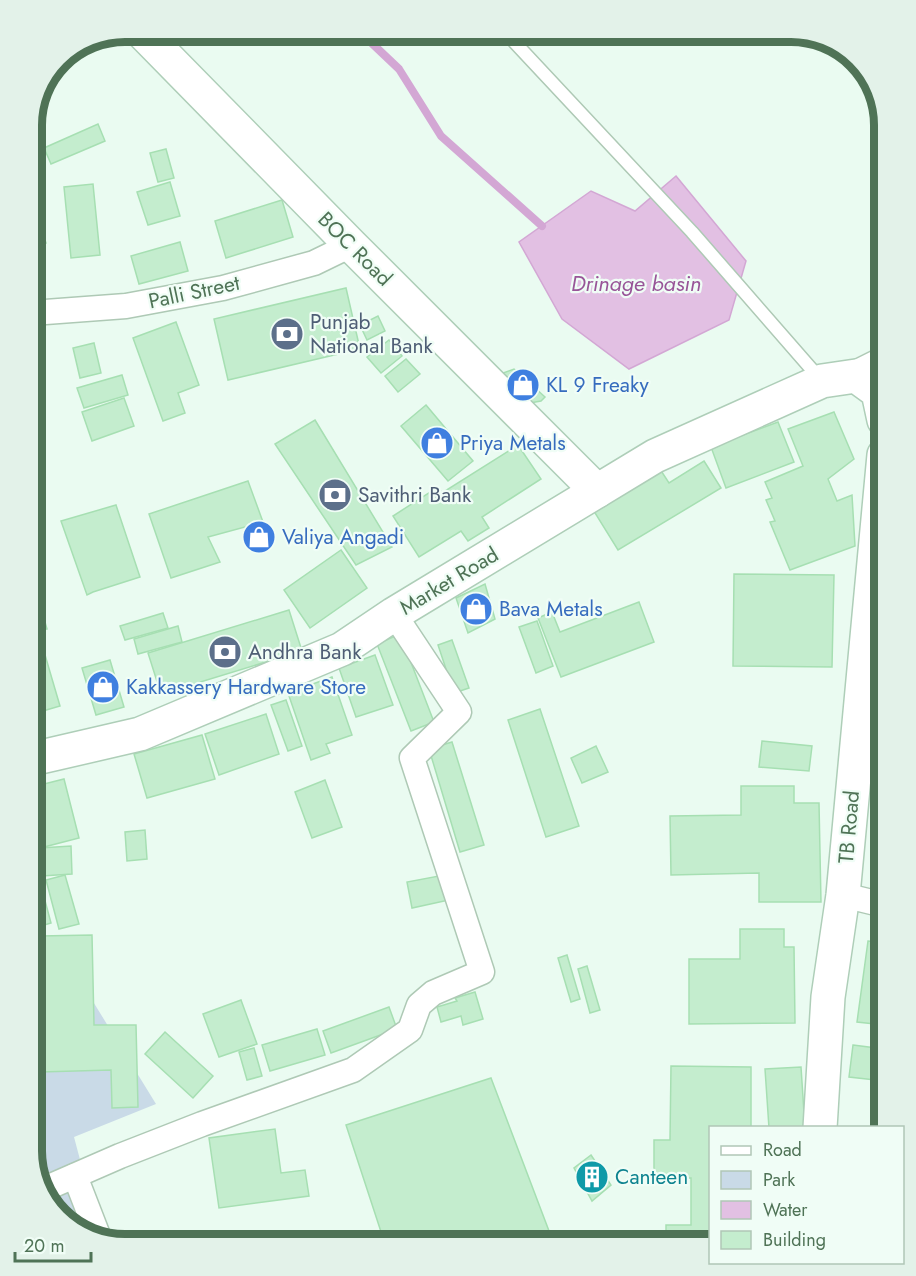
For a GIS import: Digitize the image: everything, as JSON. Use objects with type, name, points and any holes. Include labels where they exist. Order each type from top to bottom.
[{"type":"main road","name":"BOC Road","points":[[152,42],[597,491]]},
{"type":"main road","name":"Market Road","points":[[42,757],[140,734],[342,648],[655,456],[822,381],[856,376]]},
{"type":"main road","points":[[856,376],[874,389]]},
{"type":"main road","name":"TB Road","points":[[820,1126],[828,997],[843,895],[874,570]]},
{"type":"street","name":"Palli Street","points":[[42,313],[126,306],[223,288],[314,263],[351,245]]},
{"type":"street","points":[[856,376],[874,367]]},
{"type":"street","points":[[50,1187],[202,1124],[353,1070],[410,1030],[419,1005],[433,993],[482,972],[412,758],[459,712],[394,614]]},
{"type":"street","points":[[843,895],[874,902]]},
{"type":"street","points":[[75,1176],[95,1229]]},
{"type":"lane","points":[[514,42],[692,232],[822,381]]},
{"type":"green space","points":[[57,943],[156,1104],[74,1137],[99,1230],[66,1210],[48,1183],[45,1172],[42,1151],[42,953]]},
{"type":"water","name":"Drinage basin","points":[[676,176],[746,261],[729,320],[629,369],[562,319],[519,242],[591,191],[635,211]]},
{"type":"building","points":[[98,124],[105,141],[51,164],[44,148]]},
{"type":"building","points":[[166,149],[174,178],[158,182],[150,153]]},
{"type":"building","points":[[170,182],[180,216],[148,225],[137,192]]},
{"type":"building","points":[[93,184],[100,255],[71,258],[64,187]]},
{"type":"building","points":[[282,200],[293,237],[226,258],[215,221]]},
{"type":"building","points":[[42,231],[46,243],[42,244]]},
{"type":"building","points":[[180,242],[188,271],[139,284],[131,256]]},
{"type":"building","name":"Punjab National Bank","points":[[346,288],[360,349],[228,380],[214,319]]},
{"type":"building","points":[[378,316],[385,331],[367,340],[360,325]]},
{"type":"building","points":[[176,322],[199,385],[178,393],[185,413],[163,421],[133,338]]},
{"type":"building","points":[[389,340],[402,356],[381,373],[367,357]]},
{"type":"building","points":[[94,343],[101,373],[80,378],[73,348]]},
{"type":"building","points":[[406,359],[420,374],[398,392],[385,376]]},
{"type":"building","name":"KL 9 Freaky","points":[[514,369],[545,397],[541,401],[530,403],[503,373]]},
{"type":"building","points":[[122,375],[128,395],[84,408],[77,388]]},
{"type":"building","points":[[124,398],[134,426],[92,441],[82,412]]},
{"type":"building","name":"Priya Metals","points":[[426,405],[473,461],[448,481],[401,426]]},
{"type":"building","points":[[834,412],[854,459],[828,479],[837,501],[852,495],[855,546],[790,570],[770,522],[775,521],[766,500],[772,498],[765,482],[803,466],[788,429]]},
{"type":"building","name":"Savithri Bank","points":[[315,420],[392,547],[356,565],[275,444]]},
{"type":"building","points":[[778,422],[794,462],[726,488],[711,447]]},
{"type":"building","points":[[518,445],[541,479],[482,517],[489,528],[468,541],[461,531],[419,557],[393,516],[438,487],[442,493]]},
{"type":"building","points":[[704,461],[721,488],[618,550],[592,508],[658,466],[669,483]]},
{"type":"building","points":[[248,481],[263,522],[208,537],[220,562],[171,578],[149,514]]},
{"type":"building","points":[[116,505],[140,577],[87,595],[61,521]]},
{"type":"building","points":[[341,550],[367,588],[310,628],[284,590]]},
{"type":"building","points":[[734,574],[834,575],[832,667],[733,666]]},
{"type":"building","name":"Bava Metals","points":[[485,584],[495,619],[468,633],[456,598]]},
{"type":"building","points":[[639,602],[654,642],[561,677],[538,618],[552,612],[560,632]]},
{"type":"building","name":"Andhra Bank","points":[[289,610],[302,651],[161,694],[148,653]]},
{"type":"building","points":[[42,612],[47,629],[42,630]]},
{"type":"building","points":[[163,613],[168,628],[125,640],[120,626]]},
{"type":"building","points":[[537,621],[553,666],[536,673],[519,627]]},
{"type":"building","points":[[178,626],[182,642],[138,654],[134,639]]},
{"type":"building","points":[[400,634],[434,722],[411,731],[377,644]]},
{"type":"building","points":[[452,640],[469,688],[454,693],[438,645]]},
{"type":"building","points":[[42,645],[60,706],[42,711]]},
{"type":"building","points":[[375,655],[393,705],[356,717],[339,668]]},
{"type":"building","name":"Kakkassery Hardware Store","points":[[110,660],[124,707],[96,715],[82,668]]},
{"type":"building","points":[[332,677],[352,735],[326,744],[330,753],[311,760],[288,693]]},
{"type":"building","points":[[286,700],[302,746],[288,751],[271,705]]},
{"type":"building","points":[[540,709],[579,826],[546,837],[508,720]]},
{"type":"building","points":[[266,714],[279,754],[219,775],[205,734]]},
{"type":"building","points":[[202,735],[215,779],[147,798],[134,754]]},
{"type":"building","points":[[762,741],[812,746],[809,771],[759,767]]},
{"type":"building","points":[[452,742],[484,845],[460,852],[429,749]]},
{"type":"building","points":[[596,746],[608,772],[582,783],[571,758]]},
{"type":"building","points":[[64,779],[79,838],[44,847],[42,784]]},
{"type":"building","points":[[325,780],[342,827],[312,838],[295,792]]},
{"type":"building","points":[[741,786],[794,786],[794,803],[819,803],[821,902],[759,902],[759,873],[671,875],[670,816],[741,815]]},
{"type":"building","points":[[145,830],[147,859],[127,861],[125,832]]},
{"type":"building","points":[[71,846],[72,874],[42,876],[42,848]]},
{"type":"building","points":[[65,875],[79,924],[59,929],[46,880]]},
{"type":"building","points":[[444,875],[449,900],[412,908],[407,882]]},
{"type":"building","points":[[42,889],[51,923],[42,926]]},
{"type":"building","points":[[740,929],[784,929],[784,947],[794,947],[795,1023],[689,1024],[689,959],[740,959]]},
{"type":"building","points":[[92,935],[94,1025],[136,1025],[138,1107],[112,1108],[111,1070],[42,1072],[42,936]]},
{"type":"building","points":[[868,941],[874,942],[874,1024],[857,1022]]},
{"type":"building","points":[[567,955],[580,999],[571,1002],[558,958]]},
{"type":"building","points":[[587,966],[600,1010],[590,1013],[578,969]]},
{"type":"building","points":[[475,992],[483,1019],[463,1025],[461,1016],[441,1022],[437,1007]]},
{"type":"building","points":[[241,1000],[257,1044],[219,1057],[203,1014]]},
{"type":"building","points":[[389,1007],[397,1029],[331,1053],[323,1031]]},
{"type":"building","points":[[317,1029],[325,1055],[270,1071],[262,1045]]},
{"type":"building","points":[[165,1032],[213,1076],[193,1098],[145,1054]]},
{"type":"building","points":[[853,1045],[874,1048],[874,1080],[849,1077]]},
{"type":"building","points":[[254,1048],[262,1076],[247,1080],[239,1052]]},
{"type":"building","points":[[671,1066],[751,1067],[751,1126],[709,1126],[709,1234],[666,1234],[666,1225],[691,1225],[691,1178],[654,1178],[654,1140],[670,1140]]},
{"type":"building","points":[[801,1067],[805,1126],[769,1126],[765,1069]]},
{"type":"building","points":[[491,1078],[549,1231],[547,1234],[382,1234],[346,1125]]},
{"type":"building","points":[[275,1129],[281,1173],[305,1170],[309,1196],[219,1208],[209,1138]]},
{"type":"building","name":"Canteen","points":[[591,1155],[611,1185],[592,1201],[574,1168]]},
{"type":"waterway","points":[[371,42],[399,69],[441,136],[542,226]]},
{"type":"place","name":"Punjab National Bank","points":[[287,334]]},
{"type":"place","name":"KL 9 Freaky","points":[[523,385]]},
{"type":"place","name":"Priya Metals","points":[[437,443]]},
{"type":"place","name":"Savithri Bank","points":[[335,495]]},
{"type":"place","name":"Valiya Angadi","points":[[259,537]]},
{"type":"place","name":"Bava Metals","points":[[476,609]]},
{"type":"place","name":"Andhra Bank","points":[[225,652]]},
{"type":"place","name":"Kakkassery Hardware Store","points":[[103,687]]},
{"type":"place","name":"Canteen","points":[[592,1177]]}]
